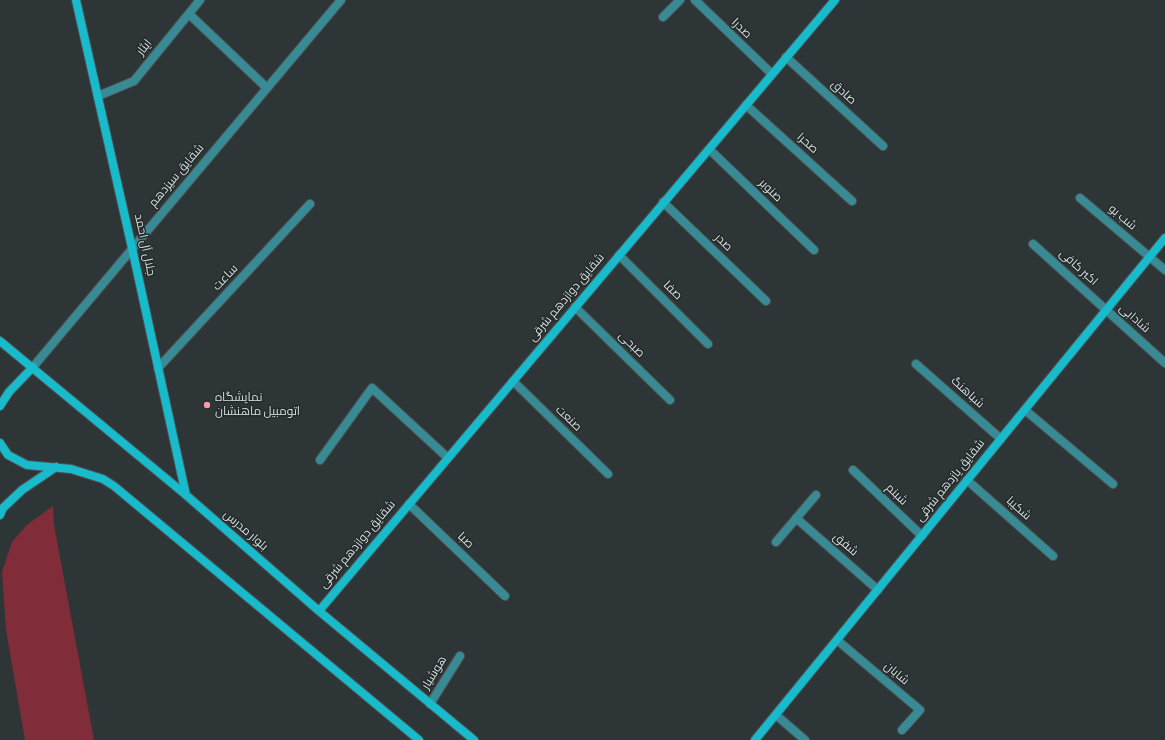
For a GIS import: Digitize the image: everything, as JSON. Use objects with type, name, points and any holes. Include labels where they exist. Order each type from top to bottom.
[{"type":"street","name":"جلال آل احمد","points":[[76,0],[186,495]]},
{"type":"street","name":"ایثار","points":[[98,96],[134,81],[200,0]]},
{"type":"street","name":"شقایق سیزدهم","points":[[33,367],[341,0]]},
{"type":"street","points":[[663,17],[680,0]]},
{"type":"street","name":"صدرا","points":[[694,0],[772,74]]},
{"type":"street","name":"شقایق دوازدهم شرقی","points":[[318,611],[835,0]]},
{"type":"street","points":[[189,14],[267,88]]},
{"type":"street","name":"صادق","points":[[786,57],[883,146]]},
{"type":"street","name":"صحرا","points":[[746,104],[852,201]]},
{"type":"street","name":"صنوبر","points":[[709,149],[814,250]]},
{"type":"street","name":"شب بو","points":[[1080,198],[1165,270]]},
{"type":"street","name":"صدر","points":[[663,202],[766,301]]},
{"type":"street","name":"ساعت","points":[[158,368],[310,204]]},
{"type":"street","name":"شقایق یازدهم شرقی","points":[[755,740],[1165,238]]},
{"type":"street","name":"اکبر کافی","points":[[1033,244],[1106,310]]},
{"type":"street","name":"صفا","points":[[619,255],[708,344]]},
{"type":"street","name":"صبحی","points":[[575,307],[670,400]]},
{"type":"street","name":"شادابی","points":[[1106,310],[1165,363]]},
{"type":"street","name":"بلوار مدرس","points":[[0,341],[186,495],[318,611],[474,740]]},
{"type":"street","name":"شباهنگ","points":[[916,364],[1001,439]]},
{"type":"street","points":[[0,406],[9,392],[33,367]]},
{"type":"street","name":"صنعت","points":[[512,381],[608,474]]},
{"type":"street","points":[[320,460],[372,388],[448,458]]},
{"type":"street","points":[[1025,410],[1113,484]]},
{"type":"street","points":[[0,443],[8,455],[27,465],[71,469],[103,479],[114,486],[419,740]]},
{"type":"street","points":[[0,515],[3,508],[22,490],[56,468]]},
{"type":"street","name":"شبنم","points":[[853,470],[922,536]]},
{"type":"street","name":"شکیبا","points":[[967,480],[1053,556]]},
{"type":"street","points":[[776,542],[816,495]]},
{"type":"street","name":"صبا","points":[[409,504],[505,596]]},
{"type":"street","name":"شفق","points":[[796,518],[878,590]]},
{"type":"street","name":"شایان","points":[[837,640],[920,710],[902,730]]},
{"type":"street","name":"هوشیار","points":[[430,704],[460,656]]},
{"type":"street","points":[[776,715],[805,740]]},
{"type":"shaded area","points":[[53,506],[54,525],[94,740],[25,740],[6,630],[2,572],[12,542],[27,525]]},
{"type":"place","name":"نمایشگاه اتومبیل ماهنشان","points":[[207,405]]}]
